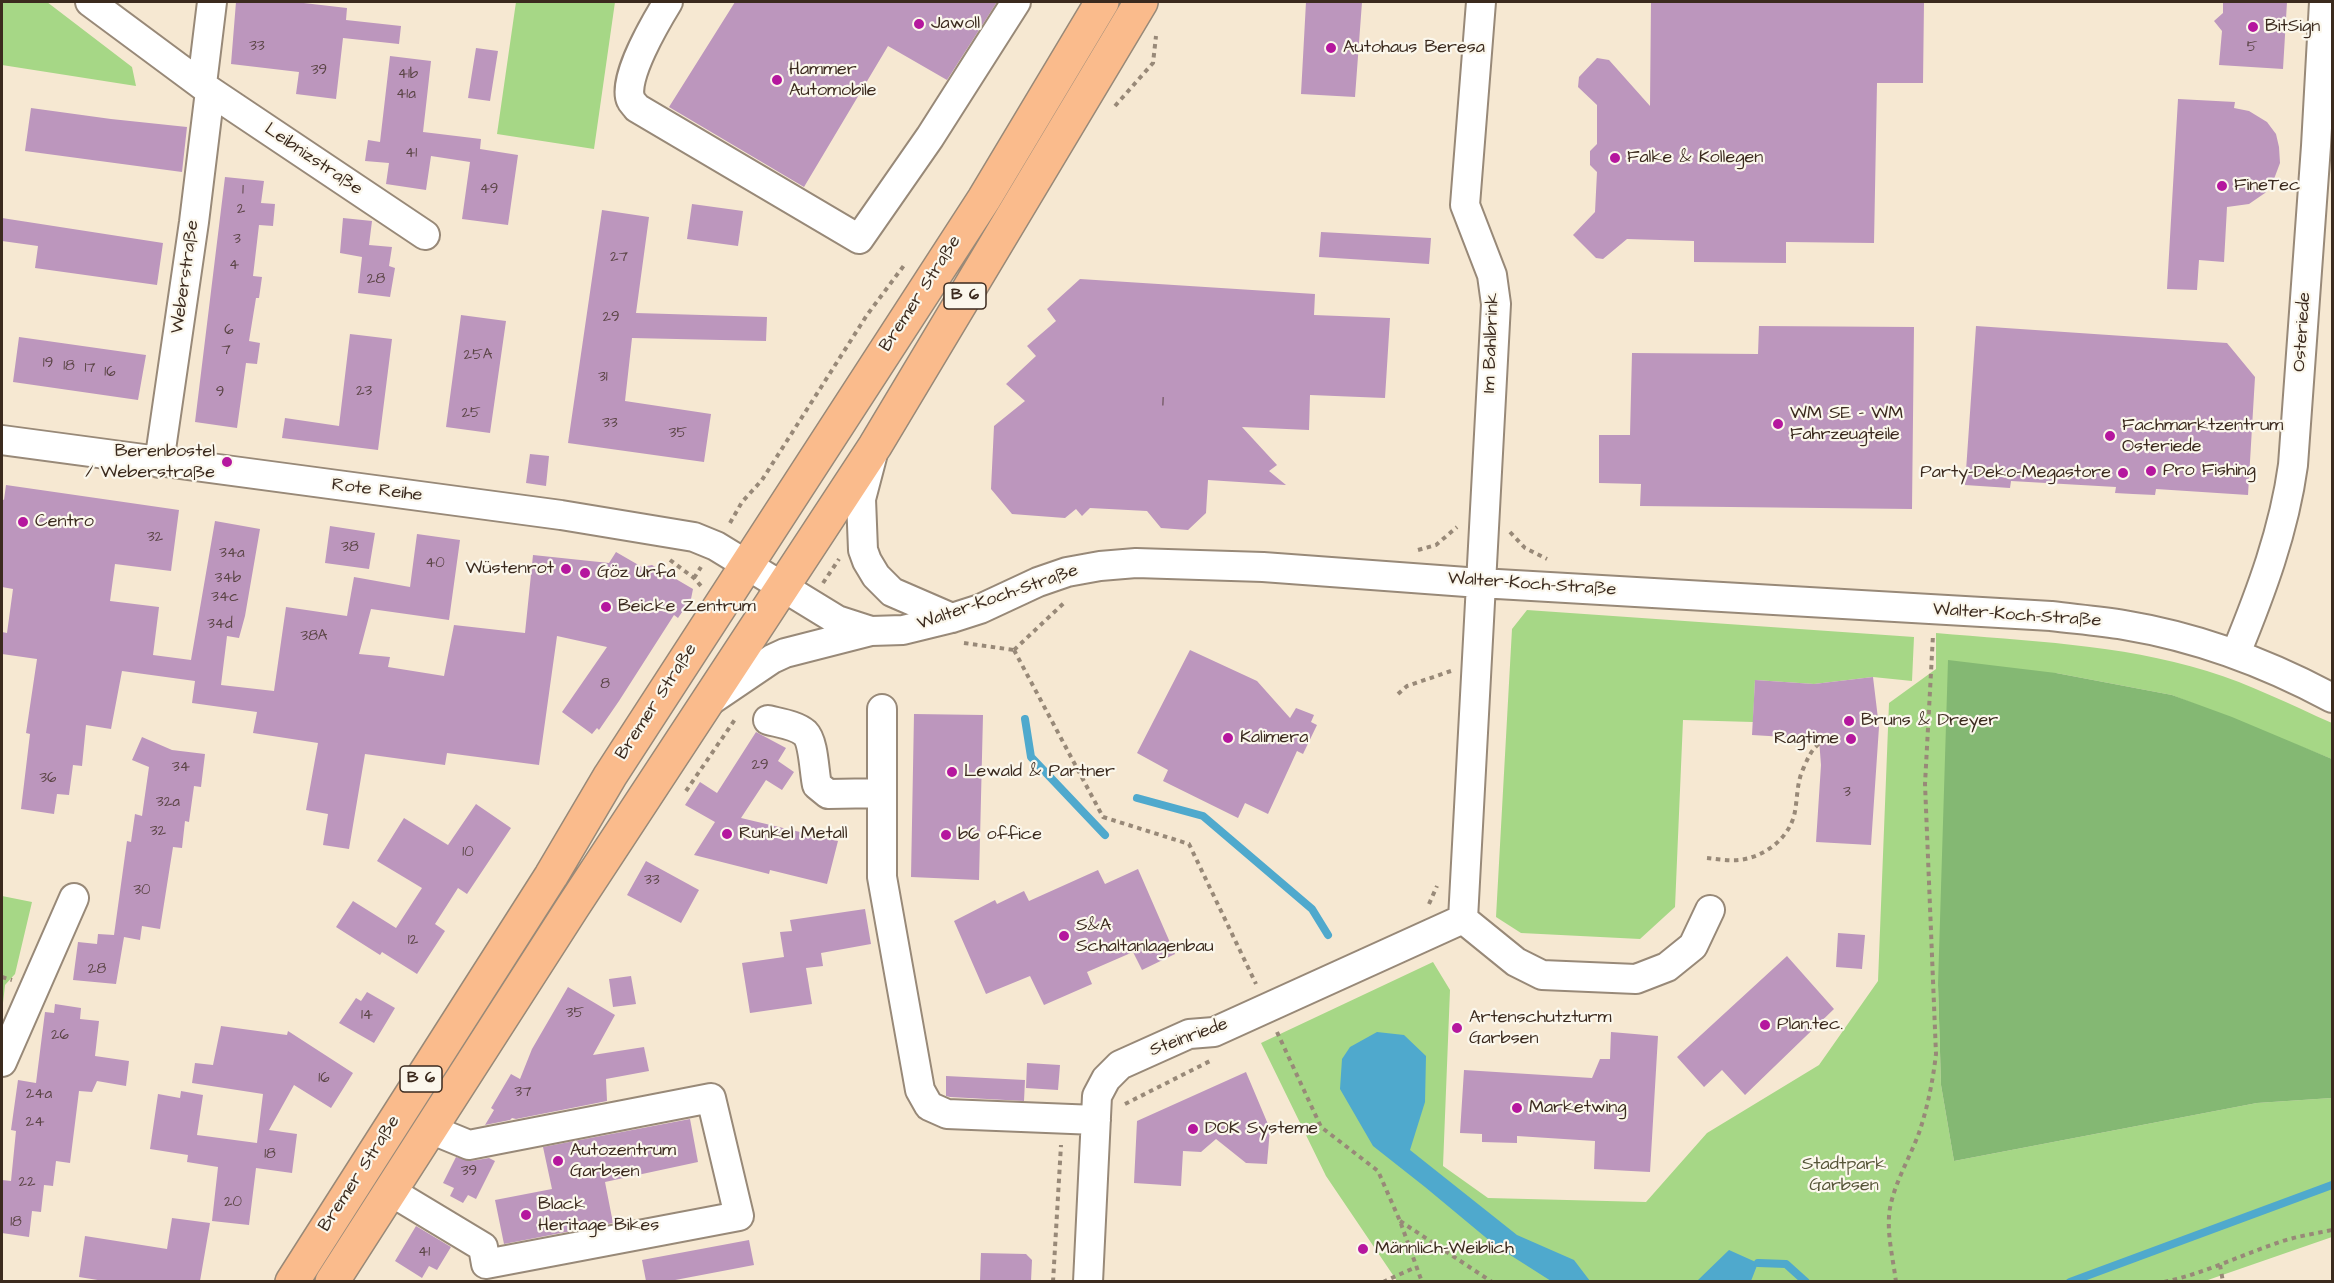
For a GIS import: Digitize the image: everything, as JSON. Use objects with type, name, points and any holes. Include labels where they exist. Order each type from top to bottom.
[{"type":"main road","name":"Bremer Straße","points":[[292,1281],[551,876],[610,776],[984,199],[1102,2]]},
{"type":"main road","name":"Bremer Straße","points":[[332,1281],[572,908],[875,446],[1141,2]]},
{"type":"street","name":"Leibnizstraße","points":[[90,2],[206,88],[425,235]]},
{"type":"street","points":[[206,88],[213,2]]},
{"type":"street","points":[[669,2],[645,41],[630,84],[630,99],[637,108],[859,239],[942,120],[1016,2]]},
{"type":"street","name":"Im Bahlbrink","points":[[1480,2],[1465,205],[1492,275],[1497,304],[1480,583]]},
{"type":"street","name":"Osteriede","points":[[2236,653],[2260,594],[2279,535],[2288,501],[2293,465],[2317,135],[2324,2]]},
{"type":"street","name":"Weberstraße","points":[[159,462],[194,222],[206,88]]},
{"type":"street","name":"Rote Reihe","points":[[2,440],[644,528],[694,537],[716,546],[746,565]]},
{"type":"street","points":[[875,446],[861,499],[863,550],[867,561],[876,576],[892,592],[952,618]]},
{"type":"street","name":"Walter-Koch-Straße","points":[[746,565],[837,620],[871,631],[903,630],[952,618],[980,609],[1038,582],[1067,572],[1136,563],[1263,567],[1480,583],[2051,616],[2124,625],[2181,636],[2236,653],[2332,698]]},
{"type":"street","points":[[1480,583],[1481,600],[1463,919],[1516,962],[1542,975],[1636,979],[1667,967],[1693,946],[1710,910]]},
{"type":"street","points":[[709,702],[772,659],[785,653],[871,631]]},
{"type":"street","points":[[882,709],[882,877],[920,1090],[929,1106],[948,1114],[1096,1120]]},
{"type":"street","points":[[768,720],[793,727],[805,734],[811,746],[817,785],[828,794],[882,793]]},
{"type":"street","points":[[2,1062],[74,898]]},
{"type":"street","name":"Steinriede","points":[[1088,1281],[1097,1096],[1106,1079],[1120,1065],[1189,1034],[1214,1032],[1261,996],[1463,919]]},
{"type":"street","points":[[390,1191],[483,1247],[486,1264],[739,1216],[711,1098],[469,1145],[430,1129]]},
{"type":"path","points":[[742,502],[762,480],[867,315],[908,260]]},
{"type":"path","points":[[666,557],[694,578]]},
{"type":"path","points":[[1896,1281],[1890,1209],[1896,1188],[1920,1131],[1932,1087],[1936,1054],[1925,784],[1933,628]]},
{"type":"path","points":[[1014,650],[1103,817],[1189,844],[1322,1127],[1378,1171],[1400,1221],[1422,1281]]},
{"type":"path","points":[[1451,682],[1452,661]]},
{"type":"path","points":[[1398,694],[1407,686],[1451,671]]},
{"type":"path","points":[[1707,858],[1739,860],[1758,855],[1773,847],[1783,837],[1794,815],[1798,779],[1812,749],[1819,744]]},
{"type":"path","points":[[1426,906],[1438,885],[1440,876]]},
{"type":"path","points":[[1261,996],[1266,979]]},
{"type":"path","points":[[1245,989],[1261,996]]},
{"type":"path","points":[[1053,1281],[1062,1120]]},
{"type":"path","points":[[1400,1221],[1492,1281]]},
{"type":"path","points":[[2164,1281],[2180,1279],[2276,1243],[2332,1230]]},
{"type":"path","points":[[2220,1265],[2223,1281]]},
{"type":"path","points":[[1383,1281],[1416,1267]]},
{"type":"green space","points":[[2,2],[47,2],[132,67],[136,86],[2,65]]},
{"type":"green space","points":[[516,2],[615,2],[594,149],[497,134]]},
{"type":"green space","points":[[1527,610],[1914,637],[1912,681],[1873,677],[1814,684],[1755,680],[1753,722],[1683,720],[1675,907],[1640,939],[1521,933],[1496,917],[1512,629]]},
{"type":"green space","name":"Stadtpark Garbsen","points":[[1936,633],[2107,649],[2174,662],[2239,682],[2332,723],[2332,759],[2172,695],[2056,673],[1938,985],[1941,1085],[1954,1161],[2257,1103],[2332,1098],[2332,1237],[2205,1281],[1397,1281],[1326,1176],[1261,1043],[1433,962],[1450,990],[1443,1166],[1488,1198],[1646,1202],[1707,1133],[1819,1065],[1878,981],[1889,703],[1936,669]]},
{"type":"green space","points":[[1948,660],[2056,673],[2172,695],[2232,717],[2332,759],[2332,1098],[2257,1103],[1954,1161],[1941,1085],[1938,985]]},
{"type":"green space","points":[[2,896],[32,902],[15,974],[5,985],[2,1012]]},
{"type":"water","points":[[1377,1032],[1404,1035],[1426,1056],[1425,1102],[1410,1150],[1517,1235],[1574,1260],[1590,1281],[1551,1281],[1496,1246],[1373,1146],[1340,1089],[1342,1059],[1350,1047]]},
{"type":"water","points":[[1729,1250],[1758,1263],[1751,1281],[1697,1281]]},
{"type":"building","points":[[236,2],[295,2],[347,8],[346,20],[401,26],[399,44],[343,38],[336,99],[296,94],[299,72],[231,64]]},
{"type":"building","name":"Hammer Automobile","points":[[735,2],[997,2],[947,80],[888,46],[804,187],[669,107]]},
{"type":"building","name":"Autohaus Beresa","points":[[1306,2],[1362,2],[1355,97],[1301,94]]},
{"type":"building","points":[[1651,2],[1924,2],[1923,83],[1877,83],[1874,243],[1786,242],[1786,263],[1694,262],[1694,241],[1627,239],[1603,259],[1596,258],[1573,235],[1595,212],[1597,172],[1590,165],[1590,151],[1597,144],[1597,105],[1578,87],[1579,77],[1597,58],[1609,60],[1650,106]]},
{"type":"building","points":[[2223,2],[2287,2],[2283,69],[2219,65],[2222,31],[2214,21],[2223,13]]},
{"type":"building","points":[[476,48],[498,51],[490,101],[468,98]]},
{"type":"building","points":[[390,56],[431,61],[423,132],[481,139],[480,149],[518,155],[508,225],[462,219],[470,162],[431,156],[426,190],[386,184],[389,163],[365,161],[368,140],[380,142]]},
{"type":"building","name":"FineTec","points":[[2178,99],[2235,102],[2234,108],[2249,111],[2267,122],[2276,134],[2279,147],[2280,163],[2265,193],[2249,204],[2227,207],[2224,262],[2199,260],[2197,290],[2167,289]]},
{"type":"building","points":[[31,108],[187,127],[182,172],[25,151]]},
{"type":"building","points":[[225,177],[264,181],[261,203],[275,204],[273,226],[259,225],[253,276],[262,277],[249,341],[260,343],[257,364],[246,363],[237,428],[195,422]]},
{"type":"building","points":[[692,204],[743,211],[738,246],[687,239]]},
{"type":"building","points":[[602,210],[649,217],[636,313],[767,317],[766,341],[632,338],[625,401],[711,414],[704,462],[568,443]]},
{"type":"building","points":[[2,218],[163,243],[157,285],[35,268],[38,246],[2,241]]},
{"type":"building","points":[[343,218],[372,221],[369,245],[392,247],[389,266],[395,268],[390,297],[358,293],[362,257],[340,253]]},
{"type":"building","points":[[1321,232],[1431,238],[1429,264],[1319,257]]},
{"type":"building","points":[[1080,279],[1315,294],[1314,315],[1390,318],[1385,398],[1310,395],[1309,430],[1242,427],[1277,465],[1269,471],[1286,485],[1208,480],[1206,513],[1188,530],[1161,528],[1147,511],[1090,508],[1082,516],[1076,509],[1065,518],[1012,514],[991,489],[994,426],[1025,401],[1006,384],[1036,356],[1027,346],[1056,321],[1047,309]]},
{"type":"building","points":[[461,315],[506,321],[490,433],[446,427]]},
{"type":"building","name":"WM SE – WM Fahrzeugteile","points":[[1759,326],[1914,327],[1912,509],[1640,506],[1641,484],[1599,483],[1599,435],[1630,435],[1632,353],[1758,354]]},
{"type":"building","name":"Fachmarktzentrum Osteriede","points":[[1976,326],[2227,343],[2255,377],[2248,495],[2156,489],[2155,495],[2115,493],[2116,487],[2011,481],[2010,488],[1965,485]]},
{"type":"building","points":[[350,334],[392,339],[378,450],[282,438],[285,418],[339,426]]},
{"type":"building","points":[[19,337],[146,355],[138,400],[13,382]]},
{"type":"building","points":[[530,454],[549,456],[546,486],[526,483]]},
{"type":"building","points":[[6,485],[179,510],[171,571],[115,564],[110,601],[159,607],[153,655],[191,660],[215,521],[260,529],[245,616],[239,638],[227,636],[221,685],[274,691],[286,607],[347,616],[354,577],[410,587],[417,534],[460,540],[449,620],[371,609],[359,654],[390,657],[388,667],[444,676],[454,625],[525,633],[533,555],[609,563],[616,552],[642,567],[652,565],[693,589],[691,599],[678,618],[674,615],[619,701],[599,730],[597,728],[592,734],[562,712],[607,647],[557,636],[539,765],[447,753],[445,765],[365,754],[349,849],[323,845],[328,814],[306,810],[318,743],[253,733],[257,712],[192,703],[195,681],[122,671],[111,729],[86,725],[82,766],[73,765],[69,795],[57,794],[54,814],[21,809],[30,734],[26,733],[37,659],[2,654],[2,632],[7,633],[13,589],[2,587],[2,499],[4,500]]},
{"type":"building","points":[[330,526],[375,533],[369,569],[325,563]]},
{"type":"building","name":"Kalimera","points":[[1190,650],[1257,681],[1290,718],[1296,708],[1314,715],[1311,722],[1317,725],[1303,754],[1297,751],[1268,814],[1245,803],[1238,818],[1163,781],[1168,770],[1137,753]]},
{"type":"building","points":[[1873,677],[1879,727],[1871,845],[1816,842],[1821,765],[1819,739],[1752,735],[1755,680],[1814,684]]},
{"type":"building","name":"b6 office","points":[[914,714],[983,715],[979,880],[911,877]]},
{"type":"building","points":[[756,732],[786,748],[778,761],[794,772],[782,790],[766,780],[741,818],[838,841],[827,884],[770,870],[769,874],[694,855],[715,822],[685,805],[700,782],[717,793]]},
{"type":"building","points":[[142,737],[172,750],[205,754],[201,787],[194,786],[189,822],[185,821],[182,848],[173,847],[160,929],[142,926],[140,940],[124,937],[116,984],[73,980],[78,942],[97,944],[98,934],[114,935],[127,841],[131,842],[135,814],[142,816],[149,767],[132,760]]},
{"type":"building","points":[[476,804],[511,828],[467,894],[458,888],[435,924],[445,931],[417,974],[382,952],[380,955],[336,927],[353,901],[396,928],[422,888],[377,861],[404,818],[448,845]]},
{"type":"building","points":[[646,861],[699,890],[681,923],[627,895]]},
{"type":"building","name":"S&A Schaltanlagenbau","points":[[1138,869],[1175,954],[1142,970],[1133,952],[1087,972],[1092,984],[1044,1005],[1030,976],[986,994],[954,921],[995,900],[997,904],[1024,891],[1029,901],[1098,870],[1105,884]]},
{"type":"building","points":[[865,909],[871,944],[821,953],[823,966],[806,968],[812,1004],[750,1013],[742,963],[784,957],[780,932],[792,931],[790,920]]},
{"type":"building","points":[[1838,933],[1865,935],[1862,969],[1836,967]]},
{"type":"building","name":"Plan.tec.","points":[[1787,956],[1834,1009],[1745,1095],[1722,1070],[1704,1087],[1677,1057]]},
{"type":"building","points":[[631,976],[636,1004],[613,1007],[609,979]]},
{"type":"building","points":[[568,987],[615,1015],[593,1055],[644,1047],[649,1071],[606,1079],[607,1101],[485,1125],[494,1110],[491,1108],[511,1074],[520,1079],[532,1049]]},
{"type":"building","points":[[367,992],[395,1008],[374,1043],[339,1023],[356,998],[361,1001]]},
{"type":"building","points":[[55,1004],[81,1008],[80,1019],[99,1021],[95,1056],[129,1061],[126,1086],[97,1081],[92,1092],[79,1091],[70,1163],[56,1161],[53,1186],[44,1185],[41,1212],[32,1211],[29,1237],[2,1233],[2,1180],[11,1181],[16,1131],[11,1130],[18,1080],[36,1083],[45,1012],[54,1013]]},
{"type":"building","points":[[221,1026],[287,1035],[288,1031],[353,1073],[331,1108],[294,1085],[269,1130],[297,1134],[292,1173],[256,1168],[249,1225],[212,1221],[218,1167],[187,1162],[188,1155],[150,1149],[158,1094],[180,1098],[181,1091],[203,1095],[197,1135],[257,1143],[263,1094],[192,1083],[195,1063],[213,1065]]},
{"type":"building","points":[[1611,1032],[1658,1036],[1650,1172],[1594,1169],[1595,1141],[1517,1136],[1517,1143],[1482,1142],[1482,1134],[1460,1133],[1464,1070],[1592,1078],[1600,1059],[1610,1059]]},
{"type":"building","points":[[1027,1063],[1060,1065],[1058,1090],[1026,1088]]},
{"type":"building","points":[[1246,1072],[1270,1129],[1267,1164],[1246,1163],[1216,1139],[1201,1152],[1183,1151],[1181,1186],[1134,1183],[1137,1121]]},
{"type":"building","points":[[946,1076],[1025,1080],[1024,1101],[946,1096]]},
{"type":"building","points":[[690,1119],[698,1162],[605,1182],[613,1223],[504,1244],[495,1200],[552,1189],[543,1147]]},
{"type":"building","points":[[456,1157],[471,1161],[489,1158],[495,1161],[476,1199],[468,1195],[463,1203],[450,1196],[454,1188],[443,1183]]},
{"type":"building","points":[[172,1218],[210,1223],[200,1281],[104,1281],[79,1277],[85,1236],[167,1249]]},
{"type":"building","points":[[416,1226],[451,1247],[437,1270],[429,1266],[422,1278],[395,1261]]},
{"type":"building","points":[[749,1240],[754,1265],[670,1281],[646,1281],[642,1260]]},
{"type":"building","points":[[981,1253],[1026,1254],[1032,1260],[1031,1281],[980,1281]]},
{"type":"waterway","points":[[1025,719],[1031,757],[1105,835]]},
{"type":"waterway","points":[[1137,798],[1203,816],[1312,909],[1328,935]]},
{"type":"waterway","points":[[2070,1282],[2332,1185]]},
{"type":"waterway","points":[[1758,1263],[1786,1264],[1806,1282]]},
{"type":"place","name":"Jawoll","points":[[919,24]]},
{"type":"place","name":"BitSign","points":[[2253,27]]},
{"type":"place","name":"Autohaus Beresa","points":[[1331,48]]},
{"type":"place","name":"Hammer Automobile","points":[[777,80]]},
{"type":"place","name":"Falke & Kollegen","points":[[1615,158]]},
{"type":"place","name":"FineTec","points":[[2222,186]]},
{"type":"place","name":"WM SE – WM Fahrzeugteile","points":[[1778,424]]},
{"type":"place","name":"Fachmarktzentrum Osteriede","points":[[2110,436]]},
{"type":"place","name":"Berenbostel / Weberstraße","points":[[227,462]]},
{"type":"place","name":"Pro Fishing","points":[[2151,471]]},
{"type":"place","name":"Party-Deko-Megastore","points":[[2123,473]]},
{"type":"place","name":"Centro","points":[[23,522]]},
{"type":"place","name":"Wüstenrot","points":[[566,569]]},
{"type":"place","name":"Göz Urfa","points":[[585,573]]},
{"type":"place","name":"Beicke Zentrum","points":[[606,607]]},
{"type":"place","name":"Bruns & Dreyer","points":[[1849,721]]},
{"type":"place","name":"Kalimera","points":[[1228,738]]},
{"type":"place","name":"Ragtime","points":[[1851,739]]},
{"type":"place","name":"Lewald & Partner","points":[[952,772]]},
{"type":"place","name":"Runkel Metall","points":[[727,834]]},
{"type":"place","name":"b6 office","points":[[946,835]]},
{"type":"place","name":"S&A Schaltanlagenbau","points":[[1064,936]]},
{"type":"place","name":"Plan.tec.","points":[[1765,1025]]},
{"type":"place","name":"Artenschutzturm Garbsen","points":[[1457,1028]]},
{"type":"place","name":"Marketwing","points":[[1517,1108]]},
{"type":"place","name":"DOK Systeme","points":[[1193,1129]]},
{"type":"place","name":"Autozentrum Garbsen","points":[[558,1161]]},
{"type":"place","name":"Black Heritage Bikes","points":[[526,1215]]},
{"type":"place","name":"Männlich-Weiblich","points":[[1363,1249]]}]
